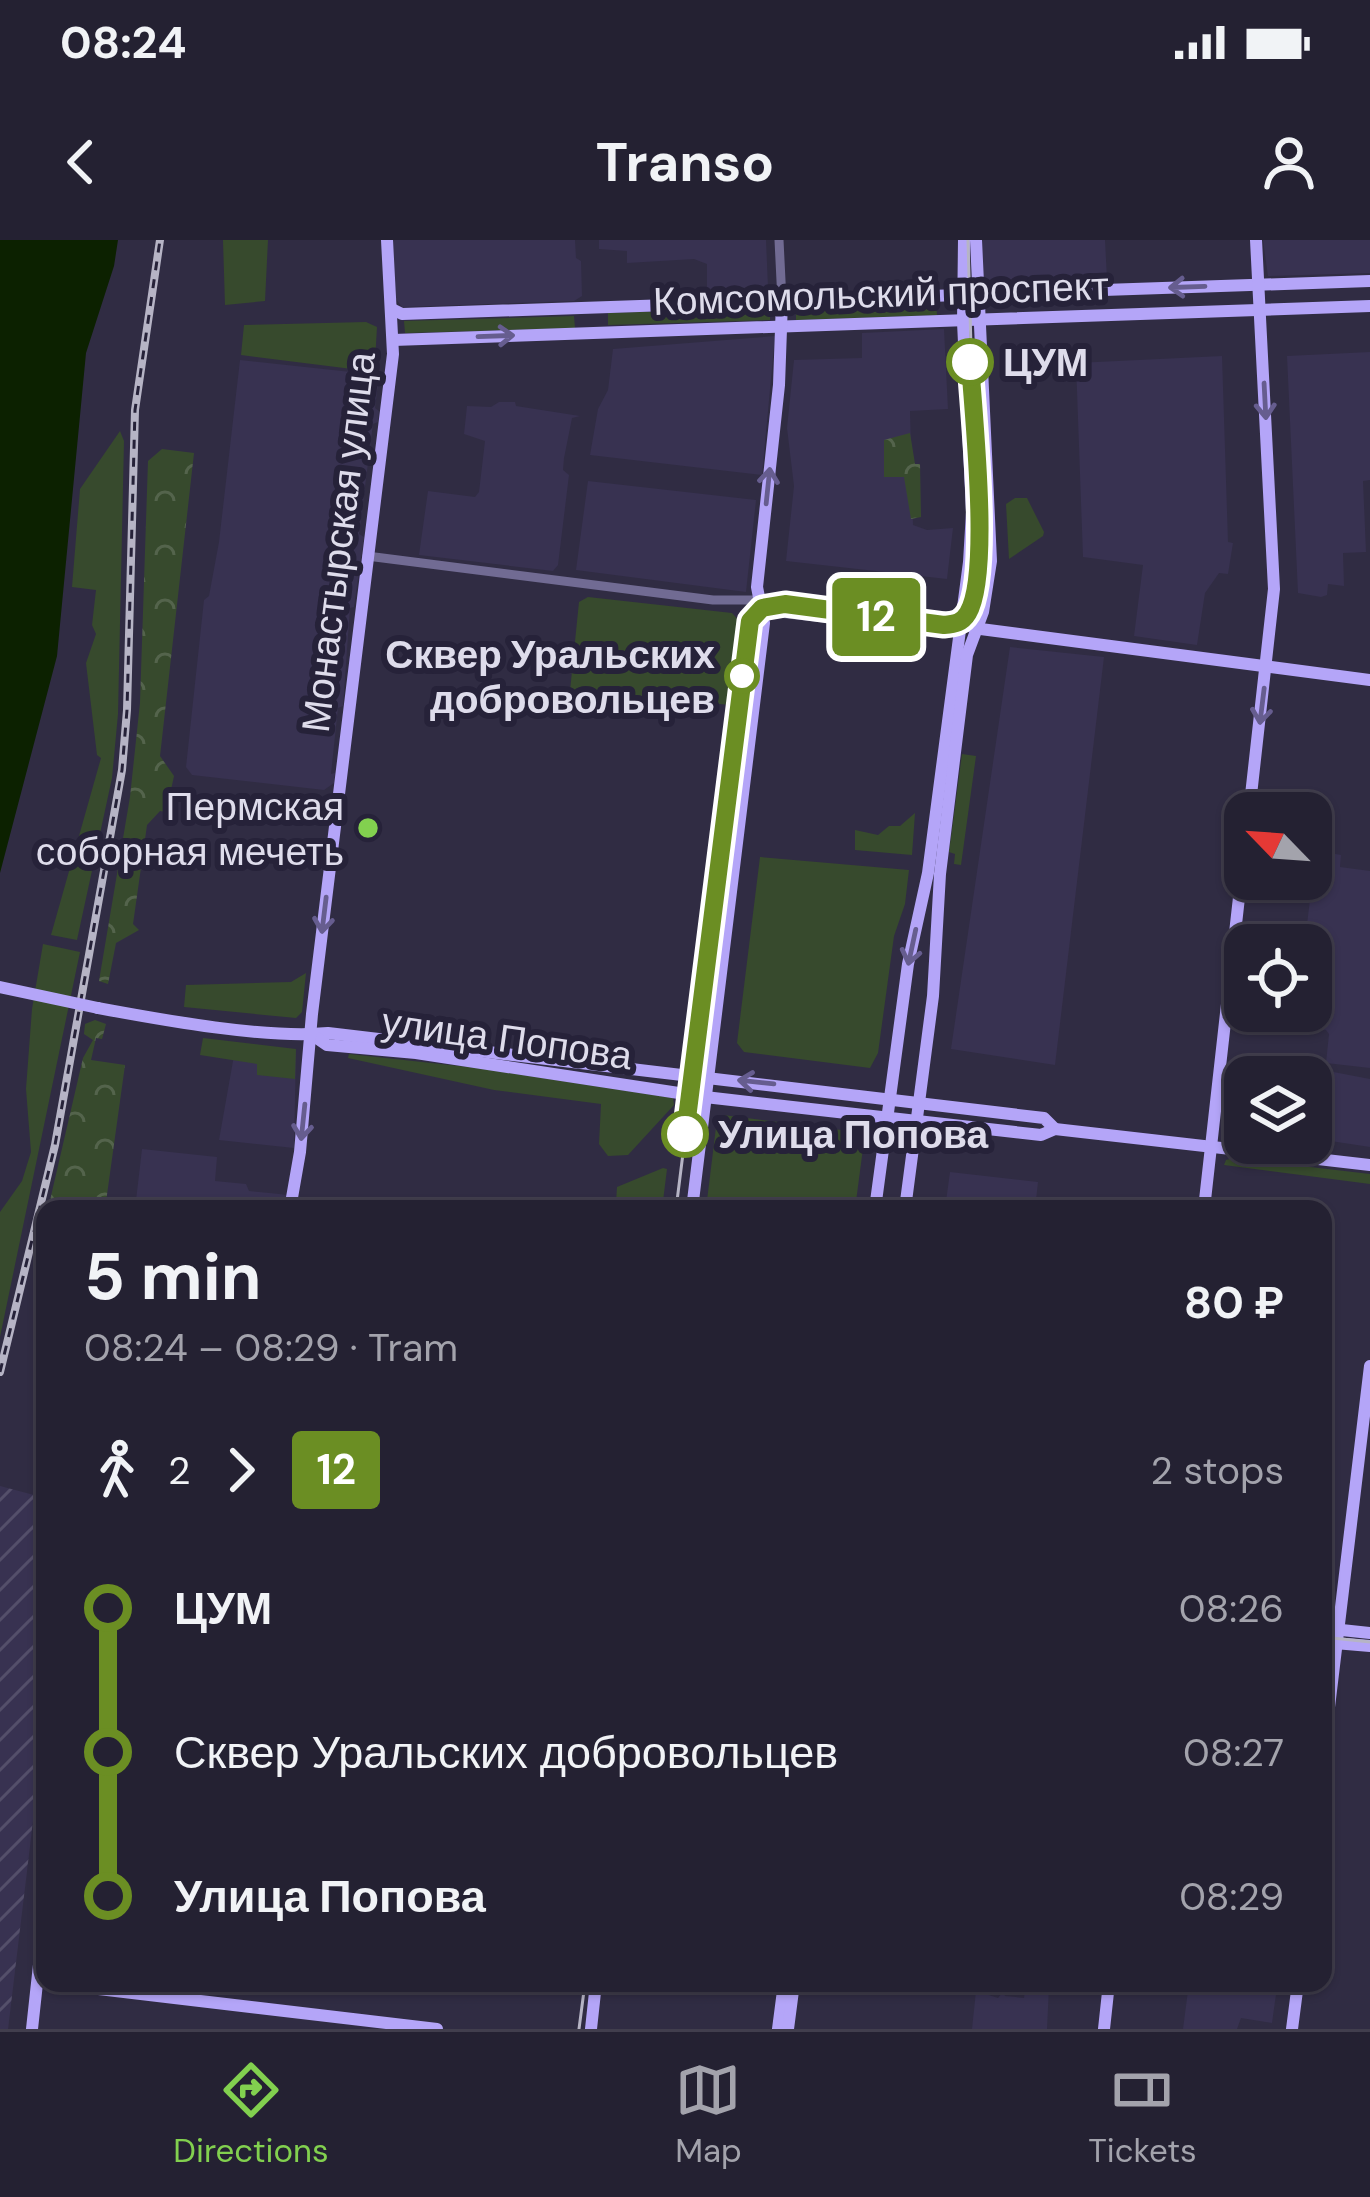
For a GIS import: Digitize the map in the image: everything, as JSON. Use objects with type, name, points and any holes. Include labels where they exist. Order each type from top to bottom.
[{"type":"main road","name":"Монастырская улица","points":[[292,1200],[393,340],[387,240]]},
{"type":"main road","points":[[876,1200],[964,625],[984,608],[993,544],[979,321],[964,240]]},
{"type":"main road","points":[[906,1200],[932,996],[964,625],[972,512],[963,322],[972,296],[976,240]]},
{"type":"main road","points":[[1251,792],[1274,579],[1256,240]]},
{"type":"main road","name":"Комсомольский проспект","points":[[395,315],[1370,281]]},
{"type":"main road","points":[[1115,290],[1118,316]]},
{"type":"main road","points":[[693,1200],[763,634],[757,587],[784,328],[782,301]]},
{"type":"main road","name":"Комсомольский проспект","points":[[393,340],[1370,306]]},
{"type":"main road","points":[[964,625],[994,633],[1370,680]]},
{"type":"main road","points":[[1205,1200],[1238,900]]},
{"type":"main road","points":[[904,995],[919,983],[932,996]]},
{"type":"main road","name":"улица Попова","points":[[0,987],[149,1017],[889,1098],[1044,1118],[1055,1129]]},
{"type":"main road","name":"улица Попова","points":[[311,1034],[327,1045],[416,1053],[705,1097],[1042,1135],[1055,1129],[1370,1166]]},
{"type":"main road","points":[[1332,1622],[1370,1366]]},
{"type":"main road","points":[[1332,1636],[1370,1633]]},
{"type":"main road","points":[[1332,1636],[1370,1646]]},
{"type":"main road","points":[[32,2029],[41,1992]]},
{"type":"main road","points":[[127,1992],[437,2029]]},
{"type":"main road","points":[[591,2029],[595,1992]]},
{"type":"main road","points":[[778,2029],[783,1992]]},
{"type":"main road","points":[[788,2029],[793,1992]]},
{"type":"main road","points":[[1104,2029],[1108,1992]]},
{"type":"main road","points":[[1292,2029],[1297,1992]]},
{"type":"street","points":[[778,240],[782,301]]},
{"type":"street","points":[[367,556],[713,600],[785,600],[964,625]]},
{"type":"street","points":[[760,602],[779,613],[964,625]]},
{"type":"street","points":[[763,634],[779,613]]},
{"type":"shaded area","points":[[0,240],[118,240],[86,353],[57,656],[0,873]]},
{"type":"shaded area","points":[[392,240],[575,240],[582,296],[574,301],[402,307],[396,299]]},
{"type":"shaded area","points":[[599,240],[766,240],[768,287],[707,289],[707,264],[694,259],[627,263],[627,251],[599,249]]},
{"type":"shaded area","points":[[979,240],[1105,240],[1107,279],[985,286]]},
{"type":"shaded area","points":[[1263,240],[1370,240],[1370,273],[1268,276]]},
{"type":"shaded area","points":[[944,329],[948,409],[910,411],[913,525],[927,530],[953,528],[947,579],[786,561],[794,486],[787,428],[794,360],[862,358],[862,333]]},
{"type":"shaded area","points":[[775,336],[762,475],[590,455],[598,409],[608,390],[613,349]]},
{"type":"shaded area","points":[[1370,352],[1370,480],[1363,481],[1366,552],[1343,553],[1344,586],[1328,584],[1327,595],[1321,597],[1298,593],[1287,356]]},
{"type":"shaded area","points":[[1222,356],[1228,542],[1233,543],[1228,574],[1219,573],[1205,593],[1197,645],[1134,636],[1143,565],[1083,557],[1076,363]]},
{"type":"shaded area","points":[[240,360],[379,375],[378,422],[373,424],[359,534],[364,537],[354,607],[350,608],[343,706],[338,708],[334,783],[324,790],[192,775],[186,767],[204,600],[209,596],[219,542]]},
{"type":"shaded area","points":[[499,402],[580,416],[572,418],[564,458],[563,470],[569,475],[558,565],[553,571],[419,555],[428,491],[475,497],[479,492],[485,441],[464,434],[467,406],[491,407]]},
{"type":"shaded area","points":[[588,481],[756,500],[746,592],[576,570]]},
{"type":"shaded area","points":[[1010,647],[1104,657],[1055,1065],[951,1049]]},
{"type":"shaded area","points":[[1332,853],[1341,855],[1340,867],[1370,871],[1370,1068],[1332,1064],[1332,1056],[1327,1056],[1328,1032],[1332,1032],[1332,924],[1307,924],[1310,900],[1332,900]]},
{"type":"shaded area","points":[[236,1044],[296,1050],[294,1148],[219,1140]]},
{"type":"shaded area","points":[[1332,1072],[1370,1079],[1370,1147],[1332,1141]]},
{"type":"shaded area","points":[[142,1149],[217,1157],[215,1181],[289,1195],[288,1200],[136,1200]]},
{"type":"shaded area","points":[[950,1172],[1038,1182],[1036,1200],[946,1200]]},
{"type":"shaded area","points":[[0,1486],[36,1496],[36,1796],[8,2029],[0,2029]]},
{"type":"shaded area","points":[[976,1992],[1024,1998],[1025,1992],[1049,1992],[1047,2029],[972,2029]]},
{"type":"shaded area","points":[[1188,1992],[1276,1992],[1272,2023],[1241,2018],[1237,2029],[1183,2029]]},
{"type":"green space","points":[[223,240],[268,240],[265,301],[225,305]]},
{"type":"green space","points":[[936,304],[937,315],[796,320],[796,308]]},
{"type":"green space","points":[[770,308],[770,320],[608,325],[608,313]]},
{"type":"green space","points":[[574,316],[575,328],[405,333],[404,321]]},
{"type":"green space","points":[[366,322],[377,327],[375,361],[360,370],[241,355],[244,325]]},
{"type":"green space","points":[[120,431],[124,441],[118,714],[112,778],[77,940],[51,935],[101,758],[86,663],[96,634],[92,625],[96,590],[72,587],[80,489]]},
{"type":"green space","points":[[910,433],[915,464],[920,464],[921,517],[911,519],[904,477],[884,477],[884,440]]},
{"type":"green space","points":[[162,449],[194,453],[160,756],[174,776],[166,812],[160,811],[147,825],[133,924],[139,930],[116,943],[108,984],[99,981],[130,797],[140,703],[148,461]]},
{"type":"green space","points":[[1027,498],[1044,532],[1009,559],[1006,504]]},
{"type":"green space","name":"Сквер Уральских добровольцев","points":[[588,597],[732,613],[741,623],[731,705],[570,691],[579,602]]},
{"type":"green space","points":[[962,754],[976,756],[961,865],[954,864],[955,854],[949,852]]},
{"type":"green space","points":[[915,813],[912,855],[855,850],[855,830],[878,835]]},
{"type":"green space","points":[[760,857],[909,870],[905,904],[894,936],[878,1053],[870,1068],[744,1052],[737,1043]]},
{"type":"green space","points":[[43,944],[80,952],[0,1337],[0,1212],[22,1181],[31,1152],[26,1089]]},
{"type":"green space","points":[[306,973],[302,1012],[296,1018],[184,1007],[186,985],[291,982]]},
{"type":"green space","points":[[95,1020],[106,1024],[102,1039],[96,1038],[91,1060],[125,1065],[106,1200],[50,1200],[83,1058],[93,1040],[84,1034],[85,1024]]},
{"type":"green space","points":[[203,1038],[296,1049],[295,1079],[257,1075],[257,1064],[200,1055]]},
{"type":"green space","points":[[349,1054],[673,1098],[674,1105],[628,1155],[608,1156],[599,1144],[601,1104],[494,1090],[348,1058]]},
{"type":"green space","points":[[723,1115],[865,1133],[856,1200],[707,1200],[717,1119]]},
{"type":"green space","points":[[1285,1164],[1370,1174],[1370,1184],[1224,1165]]},
{"type":"green space","points":[[667,1169],[663,1200],[616,1200],[617,1187]]},
{"type":"tram line","points":[[677,1200],[750,621],[762,608],[785,604],[949,625],[961,621],[970,610],[977,562],[968,240]]},
{"type":"tram line","name":"12","points":[[685,1134],[750,621],[762,608],[785,604],[944,625],[966,616],[973,598],[978,542],[970,362]]},
{"type":"tram line","points":[[1332,1638],[1370,1642]]},
{"type":"tram line","points":[[579,2029],[584,1992]]},
{"type":"railway","points":[[42,1200],[122,770],[135,410],[160,240]]},
{"type":"railway","points":[[0,1372],[36,1223]]},
{"type":"place","name":"ЦУМ","points":[[970,362]]},
{"type":"place","name":"Сквер Уральских добровольцев","points":[[742,676]]},
{"type":"place","name":"Пермская соборная мечеть","points":[[368,828]]},
{"type":"place","name":"Улица Попова","points":[[685,1134]]}]
